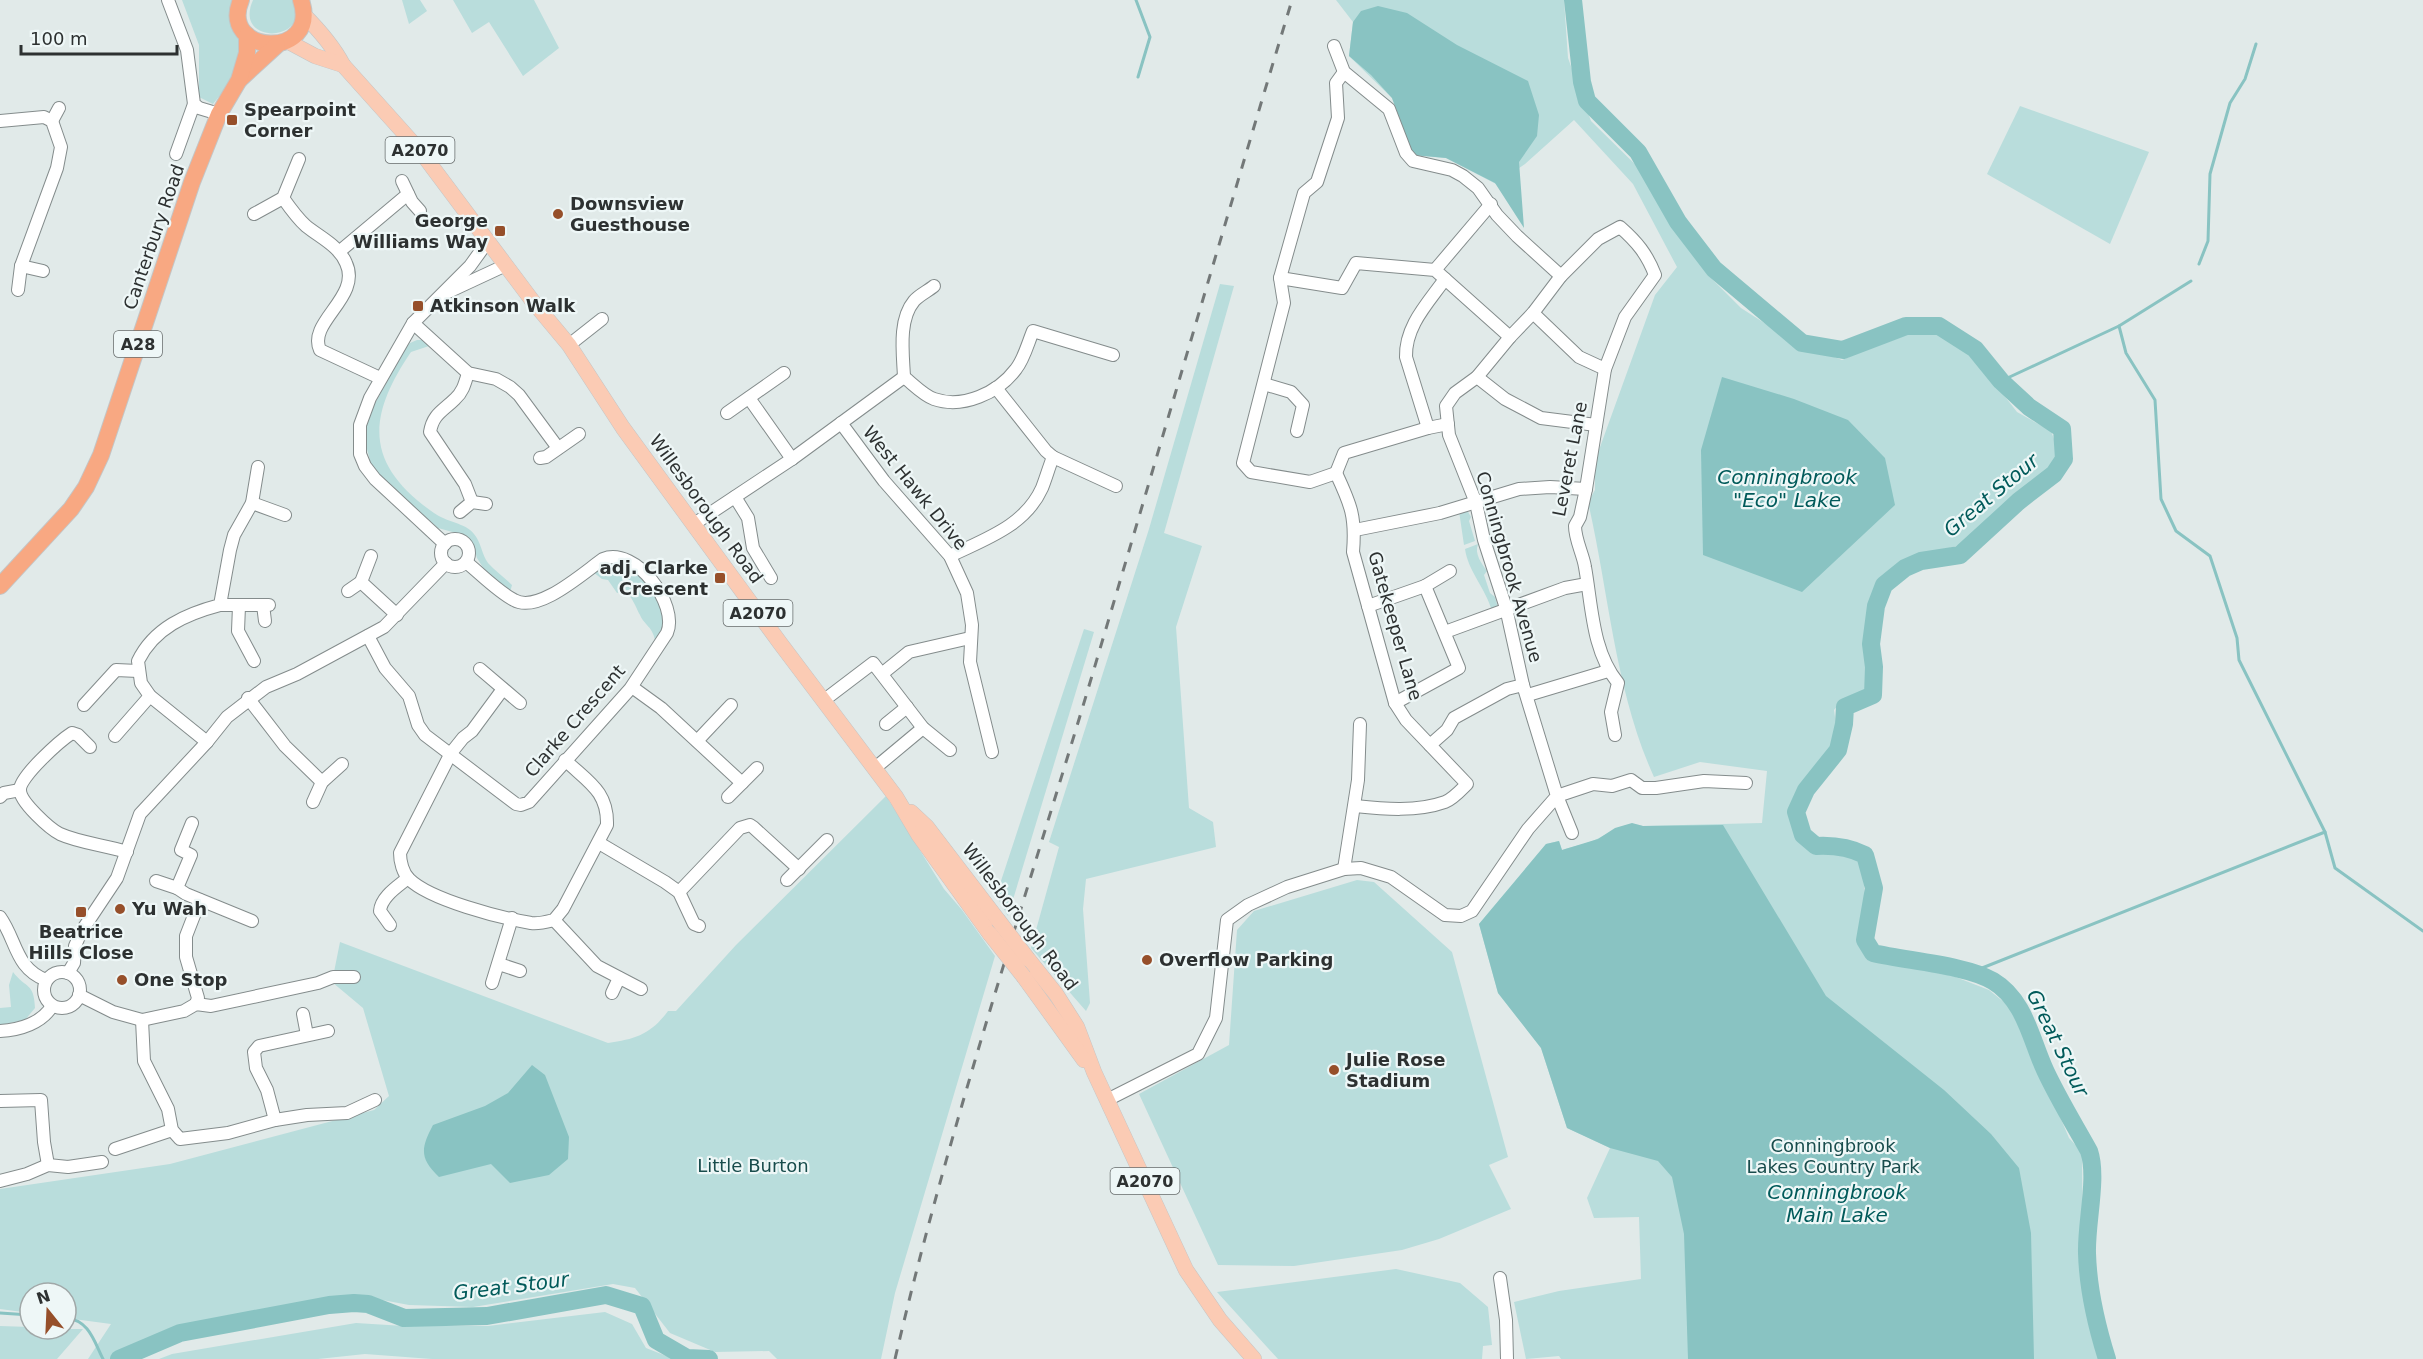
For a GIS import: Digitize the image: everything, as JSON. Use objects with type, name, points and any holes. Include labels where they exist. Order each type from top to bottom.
[{"type":"highway","points":[[240,1],[238,15],[241,26],[256,42],[282,43],[296,34],[301,25],[303,7]]},
{"type":"highway","name":"Canterbury Road","points":[[0,585],[71,509],[96,465],[110,430],[181,211],[219,114],[239,80],[248,53],[248,35]]},
{"type":"highway","name":"Canterbury Road","points":[[239,80],[282,43]]},
{"type":"main road","name":"A2070","points":[[303,7],[334,48],[343,65],[421,152],[488,242]]},
{"type":"main road","points":[[282,43],[343,65]]},
{"type":"main road","name":"Willesborough Road","points":[[488,242],[569,345],[623,428],[823,701],[875,768],[918,834],[990,934],[1094,1072]]},
{"type":"main road","name":"Willesborough Road","points":[[896,797],[927,827],[1056,994],[1077,1027],[1094,1072],[1186,1270],[1220,1320],[1254,1359]]},
{"type":"street","name":"Canterbury Road","points":[[170,4],[191,64],[194,104],[176,154]]},
{"type":"street","points":[[1334,46],[1344,72],[1389,109],[1406,153],[1413,161],[1452,170],[1464,176],[1478,188],[1517,236],[1561,276]]},
{"type":"street","points":[[1344,72],[1336,83],[1338,118],[1326,159],[1317,182],[1304,194],[1280,278],[1284,303],[1264,384],[1260,389],[1243,464],[1251,472],[1310,482],[1336,473],[1344,453],[1448,424]]},
{"type":"street","points":[[194,104],[199,108],[219,114]]},
{"type":"street","points":[[52,121],[59,108]]},
{"type":"street","points":[[0,121],[45,117],[52,121],[61,147],[57,168],[21,266],[18,290]]},
{"type":"street","points":[[254,214],[283,198],[299,159]]},
{"type":"street","points":[[402,181],[420,211]]},
{"type":"street","points":[[340,251],[408,194]]},
{"type":"street","points":[[283,198],[297,217],[340,251],[348,265],[349,280],[346,291],[319,333],[317,342],[320,350],[380,378]]},
{"type":"street","points":[[1435,270],[1473,235],[1491,204]]},
{"type":"street","name":"Conningbrook Avenue","points":[[1572,833],[1551,780],[1506,608],[1484,540],[1476,503],[1449,435],[1446,406],[1455,393],[1478,376],[1533,313],[1561,276],[1598,239],[1620,227]]},
{"type":"street","name":"Leveret Lane","points":[[1615,735],[1611,712],[1618,683],[1608,671],[1590,612],[1586,568],[1575,531],[1586,489],[1605,369],[1625,317],[1654,275],[1648,258],[1639,244],[1620,227]]},
{"type":"street","points":[[445,544],[375,480],[360,454],[358,435],[363,414],[380,378],[413,323],[470,266],[488,242]]},
{"type":"street","points":[[1280,278],[1342,288],[1356,263],[1435,270],[1510,337]]},
{"type":"street","points":[[444,293],[506,265]]},
{"type":"street","points":[[21,266],[43,272]]},
{"type":"street","points":[[1428,428],[1408,366],[1406,347],[1413,324],[1445,279]]},
{"type":"street","points":[[904,377],[905,319],[914,301],[933,286]]},
{"type":"street","points":[[1533,313],[1579,357],[1605,369]]},
{"type":"street","points":[[569,345],[602,319]]},
{"type":"street","points":[[413,323],[468,374],[496,379],[510,387],[519,395],[558,448]]},
{"type":"street","points":[[904,377],[931,398],[949,403],[975,399],[996,388],[1017,368],[1032,331],[1113,355]]},
{"type":"street","points":[[727,413],[784,373]]},
{"type":"street","points":[[468,374],[457,398],[436,415],[430,432],[465,484],[472,502]]},
{"type":"street","points":[[1478,376],[1505,399],[1541,418],[1596,425]]},
{"type":"street","points":[[694,524],[792,459],[904,377]]},
{"type":"street","points":[[1264,384],[1291,392],[1303,405],[1297,431]]},
{"type":"street","points":[[996,388],[1053,457],[1116,486]]},
{"type":"street","points":[[749,398],[792,459]]},
{"type":"street","name":"West Hawk Drive","points":[[841,423],[884,481],[950,556],[971,607],[970,662],[992,752]]},
{"type":"street","points":[[540,458],[546,457],[579,434]]},
{"type":"street","points":[[950,556],[1009,527],[1026,514],[1042,487],[1053,457]]},
{"type":"street","points":[[220,605],[225,567],[234,535],[252,503],[258,467]]},
{"type":"street","name":"Gatekeeper Lane","points":[[1336,473],[1353,510],[1355,530],[1353,552],[1395,702],[1406,720],[1467,784],[1447,801],[1409,808],[1355,806]]},
{"type":"street","points":[[1355,530],[1429,516],[1519,489],[1550,487],[1586,489]]},
{"type":"street","points":[[735,497],[748,518],[753,548],[771,578]]},
{"type":"street","points":[[460,512],[472,502],[486,504]]},
{"type":"street","points":[[252,503],[285,515]]},
{"type":"street","points":[[454,539],[465,543],[469,553],[466,562],[455,567],[446,563],[441,554],[445,544],[454,539]]},
{"type":"street","points":[[348,591],[361,582],[371,556]]},
{"type":"street","name":"Clarke Crescent","points":[[368,636],[385,668],[409,696],[418,725],[425,735],[513,802],[521,805],[529,802],[632,687],[670,626],[663,599],[642,569],[633,561],[613,556],[603,559],[545,600],[528,603],[514,600],[466,562]]},
{"type":"street","points":[[68,973],[74,963],[75,946],[81,932],[117,878],[140,814],[207,742],[226,717],[248,698],[266,687],[297,674],[384,627],[446,563]]},
{"type":"street","points":[[1368,606],[1425,586],[1450,571]]},
{"type":"street","points":[[361,582],[397,615]]},
{"type":"street","points":[[1445,632],[1565,588],[1587,584]]},
{"type":"street","points":[[1395,702],[1459,668],[1425,586]]},
{"type":"street","points":[[207,742],[150,696],[141,684],[138,661],[143,652],[168,626],[186,616],[220,605],[266,605],[265,621]]},
{"type":"street","points":[[239,606],[238,631],[254,661]]},
{"type":"street","points":[[883,673],[909,652],[970,638]]},
{"type":"street","points":[[823,701],[873,663],[883,673],[923,728],[950,750]]},
{"type":"street","points":[[480,669],[520,703]]},
{"type":"street","points":[[84,705],[116,670],[138,671]]},
{"type":"street","points":[[1430,745],[1447,730],[1454,718],[1507,689],[1526,690],[1608,671]]},
{"type":"street","points":[[632,687],[661,708],[742,783]]},
{"type":"street","points":[[503,689],[472,731],[451,753],[400,853],[400,860],[408,878],[420,887],[449,901],[533,923],[554,920],[563,909],[607,825],[605,801],[565,760]]},
{"type":"street","points":[[116,736],[150,696]]},
{"type":"street","points":[[248,698],[285,746],[322,782]]},
{"type":"street","points":[[697,741],[731,705]]},
{"type":"street","points":[[886,724],[907,707]]},
{"type":"street","points":[[1344,869],[1355,806],[1359,724]]},
{"type":"street","points":[[875,768],[923,728]]},
{"type":"street","points":[[90,747],[78,735],[72,733],[62,739],[24,779],[20,790],[25,801],[57,832],[127,852]]},
{"type":"street","points":[[313,802],[322,782],[342,764]]},
{"type":"street","points":[[728,797],[757,768]]},
{"type":"street","points":[[1107,1100],[1198,1054],[1216,1018],[1227,920],[1248,905],[1287,887],[1344,869],[1361,868],[1391,877],[1445,915],[1461,916],[1472,911],[1528,829],[1557,796],[1593,784],[1612,786],[1631,780],[1642,788],[1704,781],[1746,783]]},
{"type":"street","points":[[0,797],[4,793],[20,790]]},
{"type":"street","points":[[177,888],[191,855],[181,850],[192,823]]},
{"type":"street","points":[[679,892],[745,825],[753,826],[799,869]]},
{"type":"street","points":[[788,880],[827,840]]},
{"type":"street","points":[[598,843],[679,892],[694,924],[699,926]]},
{"type":"street","points":[[390,926],[380,911],[381,905],[391,892],[408,878]]},
{"type":"street","points":[[156,881],[252,921]]},
{"type":"street","points":[[196,1004],[198,998],[186,957],[186,936],[200,900]]},
{"type":"street","points":[[0,917],[12,936],[22,963],[36,976],[46,980]]},
{"type":"street","points":[[492,983],[512,918]]},
{"type":"street","points":[[554,920],[597,966],[640,989]]},
{"type":"street","points":[[499,964],[520,971]]},
{"type":"street","points":[[56,973],[73,975],[79,984],[80,995],[68,1007],[52,1006],[43,991],[46,980],[56,973]]},
{"type":"street","points":[[80,995],[113,1012],[142,1020],[184,1011],[196,1004],[211,1006],[318,983],[333,977],[354,977]]},
{"type":"street","points":[[612,993],[619,978]]},
{"type":"street","points":[[0,1031],[13,1030],[31,1024],[46,1015],[52,1006]]},
{"type":"street","points":[[303,1014],[307,1035]]},
{"type":"street","points":[[142,1020],[144,1060],[168,1110],[172,1130],[180,1139],[198,1138],[311,1114],[347,1113],[375,1100]]},
{"type":"street","points":[[275,1120],[267,1090],[256,1068],[254,1052],[260,1046],[328,1031]]},
{"type":"street","points":[[0,1101],[41,1100],[48,1165]]},
{"type":"street","points":[[115,1149],[172,1130]]},
{"type":"street","points":[[0,1181],[27,1174],[48,1165],[68,1167],[102,1162]]},
{"type":"street","points":[[1500,1278],[1506,1320],[1507,1359]]},
{"type":"green space","points":[[182,0],[233,0],[244,45],[233,79],[213,104],[199,97],[199,45]]},
{"type":"green space","points":[[253,0],[292,0],[296,14],[293,24],[284,31],[262,32],[253,26],[250,15]]},
{"type":"green space","points":[[402,0],[420,0],[427,11],[409,24]]},
{"type":"green space","points":[[453,0],[534,0],[559,48],[523,76],[489,22],[472,33]]},
{"type":"green space","name":"Conningbrook Lakes Country Park","points":[[1336,0],[1564,0],[1568,58],[1591,121],[1646,175],[1707,274],[1741,308],[1791,340],[1842,360],[1879,344],[1916,332],[1945,335],[1967,348],[2017,412],[2051,431],[2060,455],[2053,464],[1963,544],[1902,562],[1880,581],[1873,600],[1868,653],[1871,674],[1868,685],[1860,696],[1840,703],[1834,710],[1838,739],[1803,784],[1792,804],[1800,839],[1825,853],[1848,852],[1862,861],[1865,898],[1860,938],[1865,953],[1887,961],[1953,976],[1989,990],[2015,1011],[2069,1138],[2082,1152],[2083,1275],[2090,1319],[2101,1359],[1561,1359],[1559,1356],[1526,1359],[1514,1302],[1559,1291],[1641,1279],[1639,1217],[1594,1218],[1587,1198],[1610,1148],[1567,1128],[1541,1048],[1498,993],[1479,924],[1546,844],[1559,841],[1562,850],[1590,842],[1620,827],[1631,825],[1762,823],[1767,771],[1700,762],[1654,777],[1630,711],[1614,641],[1588,502],[1595,490],[1595,461],[1655,295],[1677,267],[1633,184],[1574,120],[1525,164],[1496,184],[1446,158],[1413,155],[1392,98],[1349,56],[1353,22]]},
{"type":"green space","points":[[2020,106],[2149,152],[2110,244],[1987,174]]},
{"type":"green space","points":[[1220,284],[1234,286],[1164,533],[1202,546],[1176,627],[1189,808],[1213,822],[1216,847],[1086,879],[1083,909],[1090,1003],[1086,1011],[1031,948],[1059,847],[1049,842],[1149,529]]},
{"type":"green space","points":[[417,340],[426,340],[432,345],[411,352],[386,398],[380,419],[380,439],[385,458],[395,477],[411,495],[434,513],[466,527],[474,534],[488,563],[512,585],[510,592],[487,574],[467,536],[438,528],[381,477],[371,464],[364,438],[368,416],[405,349]]},
{"type":"green space","points":[[1467,510],[1471,517],[1469,521],[1475,541],[1464,545],[1459,511]]},
{"type":"green space","points":[[1478,544],[1478,555],[1487,571],[1484,575],[1498,608],[1492,611],[1470,565],[1465,549]]},
{"type":"green space","points":[[618,561],[638,574],[661,606],[664,624],[655,640],[630,596],[624,591],[617,593],[608,580],[602,579],[593,572],[603,564]]},
{"type":"green space","points":[[1084,629],[1094,632],[1008,916],[997,897],[998,890]]},
{"type":"green space","name":"Little Burton","points":[[886,796],[944,889],[995,956],[895,1293],[881,1359],[777,1359],[769,1351],[715,1352],[670,1333],[635,1288],[613,1284],[473,1307],[409,1305],[361,1296],[312,1303],[171,1329],[110,1359],[88,1359],[111,1324],[78,1320],[78,1281],[18,1281],[18,1311],[0,1309],[0,1189],[170,1164],[374,1110],[389,1096],[363,1008],[332,982],[340,942],[608,1043],[627,1040],[642,1034],[662,1019],[668,1011],[676,1011],[736,945]]},
{"type":"green space","name":"Julie Rose Stadium","points":[[1357,880],[1374,882],[1452,952],[1508,1157],[1489,1165],[1511,1209],[1439,1239],[1402,1250],[1294,1266],[1218,1265],[1139,1094],[1229,1045],[1237,930],[1254,911]]},
{"type":"green space","points":[[13,972],[31,990],[35,1008],[25,1020],[0,1025],[0,1008],[11,1007],[9,985]]},
{"type":"green space","points":[[1396,1269],[1460,1283],[1488,1307],[1492,1345],[1483,1346],[1482,1359],[1278,1359],[1217,1292]]},
{"type":"green space","points":[[605,1312],[632,1324],[646,1348],[674,1359],[432,1359],[365,1354],[318,1359],[159,1359],[172,1354],[356,1323],[404,1326],[488,1326]]},
{"type":"green space","points":[[0,1326],[18,1327],[18,1341],[73,1341],[57,1359],[0,1359]]},
{"type":"water","points":[[1378,6],[1407,13],[1457,45],[1528,81],[1539,115],[1537,136],[1519,162],[1524,228],[1495,183],[1446,158],[1413,155],[1392,98],[1349,56],[1353,22],[1361,11]]},
{"type":"water","name":"Conningbrook \"Eco\" Lake","points":[[1722,377],[1794,399],[1848,420],[1885,458],[1895,505],[1802,592],[1703,555],[1701,450]]},
{"type":"water","name":"Conningbrook Main Lake","points":[[1632,823],[1643,826],[1723,825],[1826,996],[1944,1090],[1991,1134],[2019,1168],[2031,1233],[2034,1359],[1688,1359],[1684,1234],[1672,1177],[1658,1161],[1610,1148],[1567,1128],[1541,1048],[1498,993],[1479,924],[1546,844],[1559,841],[1562,850],[1598,839],[1615,828]]},
{"type":"water","points":[[532,1065],[545,1075],[569,1137],[568,1159],[549,1175],[510,1183],[491,1164],[439,1177],[428,1164],[424,1152],[426,1140],[433,1125],[485,1106],[508,1093]]},
{"type":"waterway","points":[[1136,0],[1150,37],[1138,77]]},
{"type":"waterway","name":"Great Stour","points":[[1573,0],[1582,82],[1587,101],[1638,152],[1678,222],[1714,269],[1802,343],[1843,350],[1906,326],[1939,326],[1975,349],[2001,381],[2029,407],[2062,429],[2064,459],[2054,474],[2019,501],[1960,555],[1921,561],[1905,568],[1884,585],[1876,606],[1871,644],[1874,667],[1873,695],[1845,707],[1838,750],[1806,790],[1796,812],[1803,835],[1816,846],[1841,847],[1865,855],[1874,888],[1865,940],[1873,953],[1952,967],[1981,976],[2004,989],[2020,1010],[2050,1080],[2089,1151],[2092,1174],[2087,1241],[2089,1280],[2093,1307],[2107,1359]]},
{"type":"waterway","points":[[2199,264],[2208,241],[2210,174],[2230,103],[2245,79],[2256,44]]},
{"type":"waterway","points":[[2119,326],[2191,281]]},
{"type":"waterway","points":[[2001,381],[2119,326],[2126,353],[2155,400],[2161,499],[2176,531],[2210,556],[2237,638],[2239,660],[2325,832],[2335,868],[2423,931]]},
{"type":"waterway","points":[[1972,972],[2325,832]]},
{"type":"waterway","name":"Great Stour","points":[[119,1359],[180,1333],[329,1305],[368,1304],[404,1318],[487,1316],[606,1295],[642,1306],[656,1340],[687,1358],[709,1359]]},
{"type":"waterway","points":[[0,1313],[18,1314]]},
{"type":"waterway","points":[[78,1322],[90,1332],[103,1359]]},
{"type":"railway","points":[[895,1359],[915,1275],[961,1109],[1292,0]]},
{"type":"place","name":"Spearpoint Corner","points":[[232,120]]},
{"type":"place","name":"Downsview Guesthouse","points":[[558,214]]},
{"type":"place","name":"George Williams Way","points":[[500,231]]},
{"type":"place","name":"Atkinson Walk","points":[[418,306]]},
{"type":"place","name":"adj. Clarke Crescent","points":[[720,578]]},
{"type":"place","name":"Yu Wah","points":[[120,909]]},
{"type":"place","name":"Beatrice Hills Close","points":[[81,912]]},
{"type":"place","name":"Overflow Parking","points":[[1147,960]]},
{"type":"place","name":"One Stop","points":[[122,980]]},
{"type":"place","name":"Julie Rose Stadium","points":[[1334,1070]]}]
